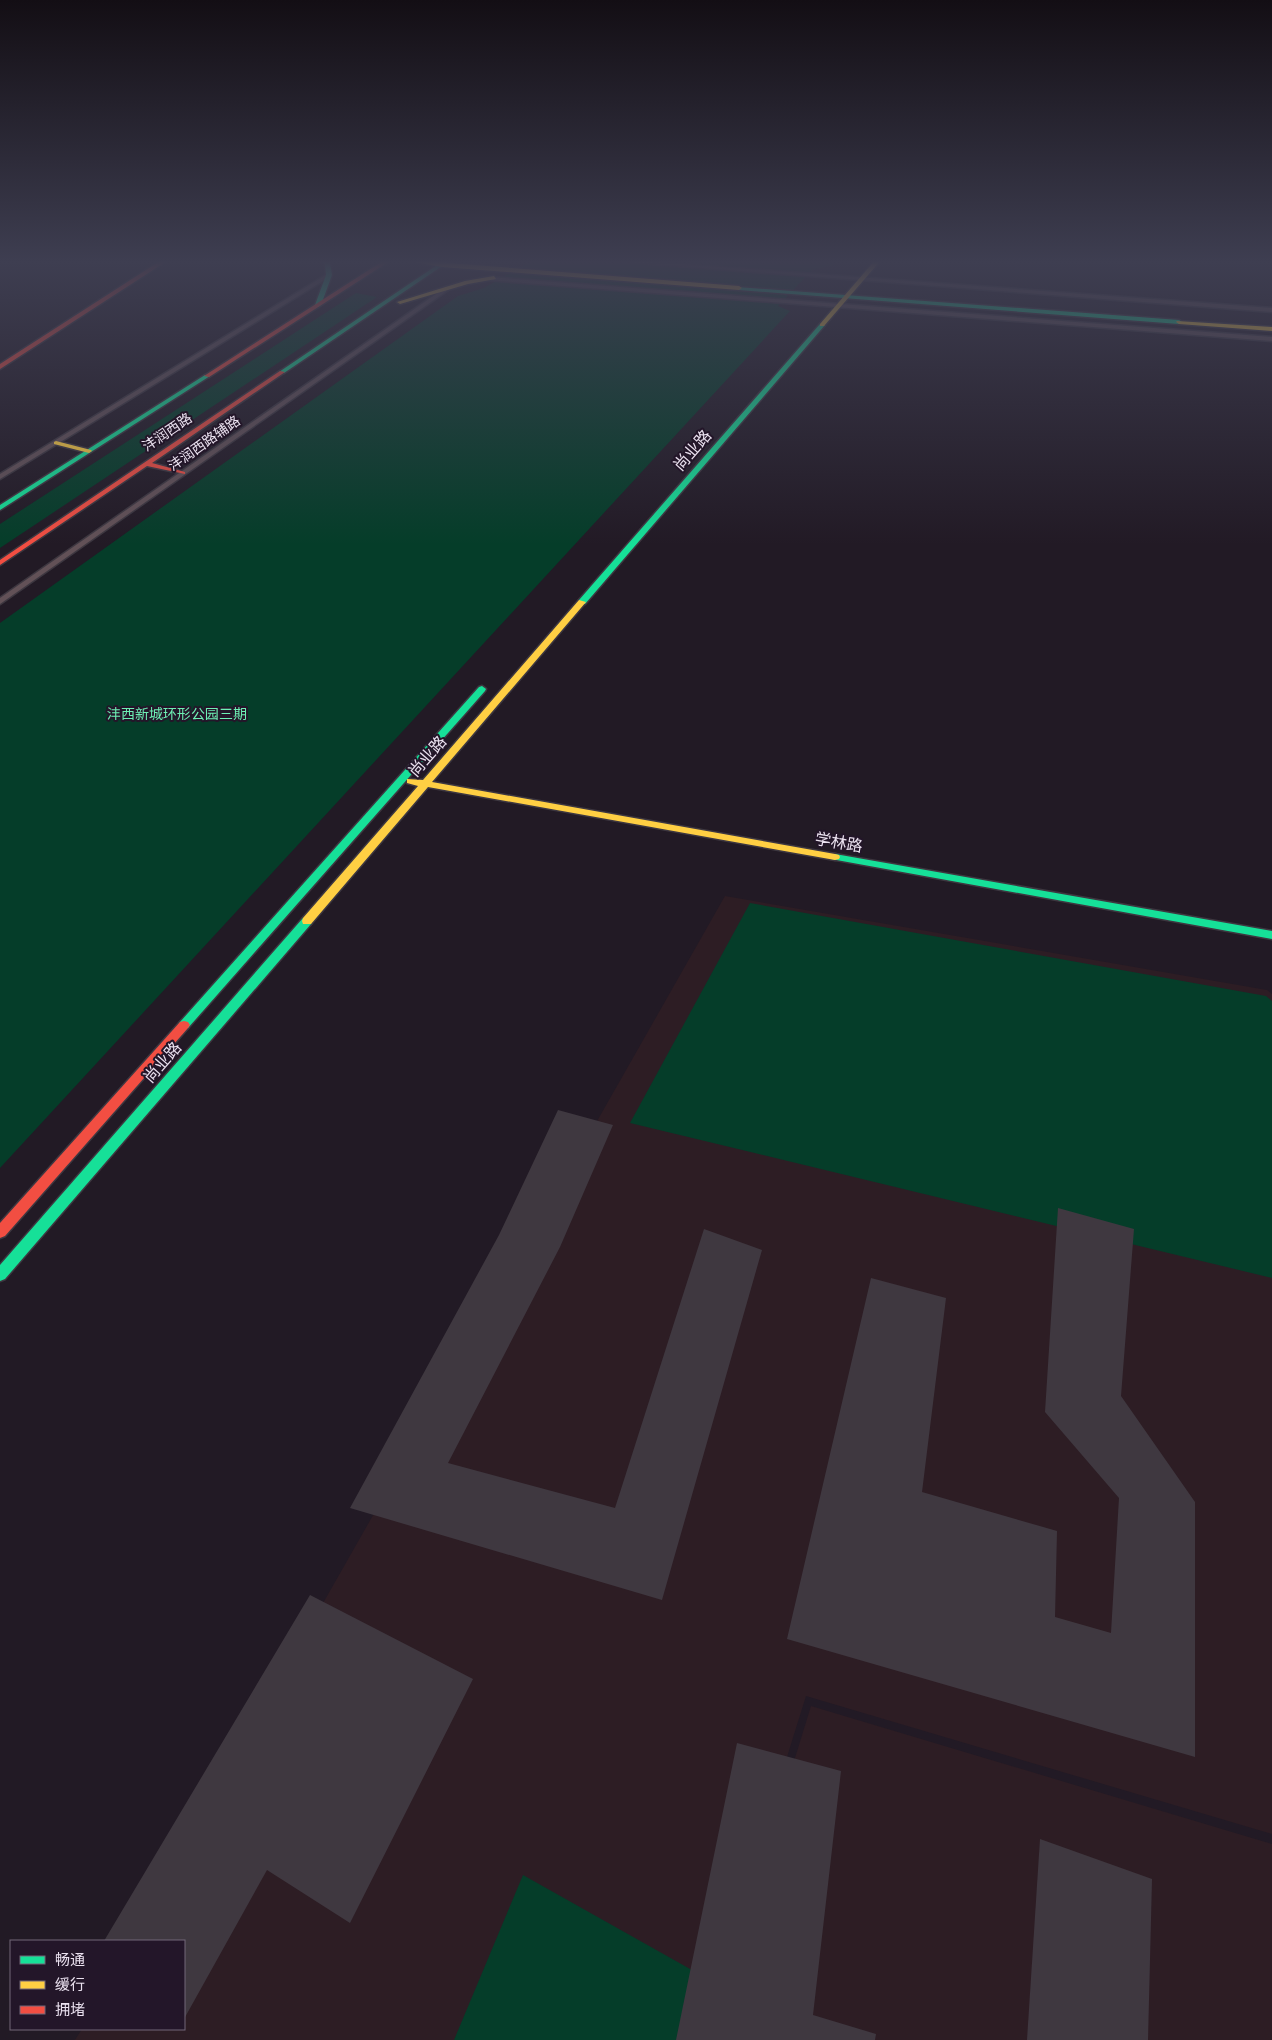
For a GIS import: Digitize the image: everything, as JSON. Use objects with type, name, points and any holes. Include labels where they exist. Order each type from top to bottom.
[{"type":"main road","points":[[0,367],[20,354]]},
{"type":"main road","name":"沣润西路","points":[[0,508],[241,354]]},
{"type":"main road","name":"沣润西路","points":[[0,563],[309,354]]},
{"type":"main road","name":"尚业路","points":[[0,1275],[425,784],[442,771],[798,354]]},
{"type":"main road","points":[[56,443],[89,451]]},
{"type":"main road","points":[[146,464],[183,473]]},
{"type":"main road","name":"尚业路","points":[[0,1232],[491,679]]},
{"type":"main road","points":[[414,766],[442,771]]},
{"type":"main road","name":"学林路","points":[[401,780],[1272,935]]},
{"type":"lane","points":[[0,477],[200,354]]},
{"type":"lane","name":"沣润西路辅路","points":[[0,602],[353,354]]},
{"type":"shaded area","points":[[725,896],[1267,990],[1272,994],[1272,1834],[806,1696],[699,2040],[75,2040],[81,2030],[185,2030],[185,1940],[132,1940]]},
{"type":"shaded area","points":[[811,1706],[1272,1844],[1272,2040],[708,2040]]},
{"type":"green space","points":[[262,354],[291,354],[0,548],[0,524]]},
{"type":"green space","name":"沣西新城环形公园三期","points":[[376,354],[750,354],[0,1168],[0,623]]},
{"type":"green space","points":[[750,903],[1266,996],[1272,1001],[1272,1278],[630,1123]]},
{"type":"green space","points":[[523,1875],[699,1974],[677,2040],[454,2040]]},
{"type":"building","points":[[558,1110],[613,1125],[560,1247],[448,1463],[615,1508],[704,1229],[762,1250],[662,1600],[350,1508],[499,1235]]},
{"type":"building","points":[[1058,1208],[1134,1229],[1121,1396],[1195,1502],[1195,1757],[787,1639],[871,1278],[946,1298],[922,1492],[1057,1531],[1055,1617],[1111,1633],[1119,1498],[1045,1412]]},
{"type":"building","points":[[310,1595],[473,1679],[350,1923],[267,1870],[185,2017],[185,1940],[105,1940]]},
{"type":"building","points":[[737,1743],[841,1771],[813,2015],[876,2034],[875,2040],[676,2040]]},
{"type":"building","points":[[1040,1839],[1152,1879],[1148,2040],[1027,2040]]},
{"type":"traffic: fast","points":[[282,372],[308,354]]},
{"type":"traffic: fast","points":[[582,602],[797,354]]},
{"type":"traffic: fast","points":[[0,508],[207,376]]},
{"type":"traffic: fast","points":[[184,1025],[482,689]]},
{"type":"traffic: fast","points":[[835,857],[1272,935]]},
{"type":"traffic: fast","points":[[0,1275],[307,921]]},
{"type":"traffic: slow","points":[[56,443],[89,451]]},
{"type":"traffic: slow","points":[[307,921],[582,602]]},
{"type":"traffic: slow","points":[[410,781],[835,857]]},
{"type":"traffic: jam","points":[[0,367],[20,354]]},
{"type":"traffic: jam","points":[[207,376],[241,354]]},
{"type":"traffic: jam","points":[[0,563],[282,372]]},
{"type":"traffic: jam","points":[[146,464],[183,473]]},
{"type":"traffic: jam","points":[[0,1232],[184,1025]]}]
